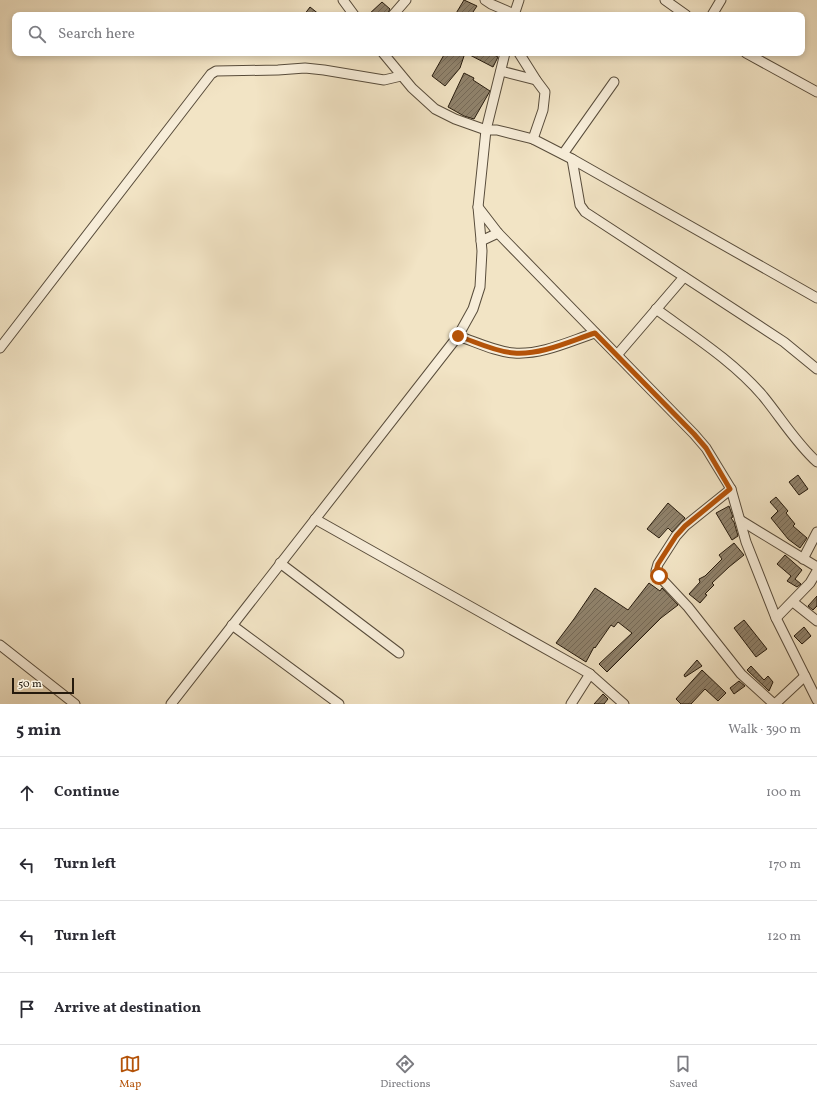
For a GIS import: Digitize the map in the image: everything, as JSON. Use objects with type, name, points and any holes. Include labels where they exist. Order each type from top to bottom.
[{"type":"street","points":[[343,0],[352,12]]},
{"type":"street","points":[[396,12],[406,0]]},
{"type":"street","points":[[485,0],[508,12]]},
{"type":"street","points":[[515,12],[519,0]]},
{"type":"street","points":[[665,0],[682,12]]},
{"type":"street","points":[[714,12],[721,0]]},
{"type":"street","points":[[385,56],[401,76],[435,109],[455,119],[486,130],[497,130],[533,139],[572,159],[817,298]]},
{"type":"street","points":[[170,704],[458,336],[473,308],[480,287],[481,241],[478,207],[486,130],[504,56]]},
{"type":"street","points":[[521,56],[545,92],[543,110],[533,139]]},
{"type":"street","points":[[751,56],[817,92]]},
{"type":"street","points":[[0,348],[211,74],[216,71],[305,68],[384,80],[401,76]]},
{"type":"street","points":[[500,71],[536,80]]},
{"type":"street","points":[[563,154],[614,82]]},
{"type":"street","points":[[572,159],[580,205],[585,212],[784,342],[817,369]]},
{"type":"street","points":[[478,207],[498,233],[706,448],[730,489],[746,542],[776,618],[817,700]]},
{"type":"street","points":[[481,241],[498,233]]},
{"type":"street","points":[[616,355],[684,277]]},
{"type":"street","points":[[656,309],[718,354],[746,380],[762,396],[804,450],[817,462]]},
{"type":"street","points":[[458,336],[501,350],[514,353],[528,353],[595,333]]},
{"type":"street","points":[[730,489],[685,526],[676,536],[658,564],[656,571],[696,616],[741,674],[775,704],[805,676]]},
{"type":"street","points":[[315,519],[590,674],[624,704]]},
{"type":"street","points":[[740,520],[817,567]]},
{"type":"street","points":[[803,559],[817,532]]},
{"type":"street","points":[[280,564],[399,653]]},
{"type":"street","points":[[776,618],[810,583],[817,571]]},
{"type":"street","points":[[793,602],[817,621]]},
{"type":"street","points":[[232,625],[339,704]]},
{"type":"street","points":[[0,645],[75,704]]},
{"type":"street","points":[[571,704],[590,674]]},
{"type":"building","points":[[464,0],[477,6],[473,12],[457,12]]},
{"type":"building","points":[[382,2],[390,9],[388,12],[371,12]]},
{"type":"building","points":[[310,7],[316,12],[306,12]]},
{"type":"building","points":[[443,56],[464,56],[460,68],[445,86],[432,76]]},
{"type":"building","points":[[472,56],[498,57],[493,67]]},
{"type":"building","points":[[464,73],[474,78],[473,80],[490,91],[474,119],[464,116],[448,107]]},
{"type":"building","points":[[798,475],[808,489],[799,495],[789,482]]},
{"type":"building","points":[[776,497],[788,511],[786,513],[795,524],[793,526],[807,538],[800,548],[788,539],[771,518],[778,511],[770,502]]},
{"type":"building","points":[[668,503],[685,518],[672,532],[668,528],[659,538],[647,529]]},
{"type":"building","points":[[729,506],[733,517],[731,518],[734,522],[738,536],[732,540],[716,513]]},
{"type":"building","points":[[734,543],[744,555],[712,583],[714,585],[705,594],[707,595],[700,603],[689,594],[700,582],[699,579],[705,576],[722,559],[719,555]]},
{"type":"building","points":[[785,555],[802,570],[795,579],[801,584],[797,587],[787,581],[791,576],[777,564]]},
{"type":"building","points":[[649,583],[660,591],[662,588],[678,605],[661,618],[607,672],[599,664],[632,633],[618,622],[614,627],[611,625],[595,648],[594,647],[586,662],[556,643],[595,588],[628,610]]},
{"type":"building","points":[[817,596],[817,606],[813,610],[808,606]]},
{"type":"building","points":[[744,620],[767,649],[756,657],[734,628]]},
{"type":"building","points":[[804,627],[811,636],[802,644],[794,636]]},
{"type":"building","points":[[697,660],[702,666],[685,677],[684,675]]},
{"type":"building","points":[[751,666],[764,680],[768,676],[773,682],[769,691],[747,670]]},
{"type":"building","points":[[702,670],[726,693],[718,701],[705,689],[691,704],[681,704],[676,699]]},
{"type":"building","points":[[739,681],[745,686],[734,694],[730,688]]},
{"type":"building","points":[[603,694],[608,699],[604,704],[594,704]]},
{"type":"route","points":[[458,336],[501,350],[514,353],[528,353],[595,333],[706,448],[730,489],[685,526],[676,536],[658,564],[656,571],[659,576]]}]
